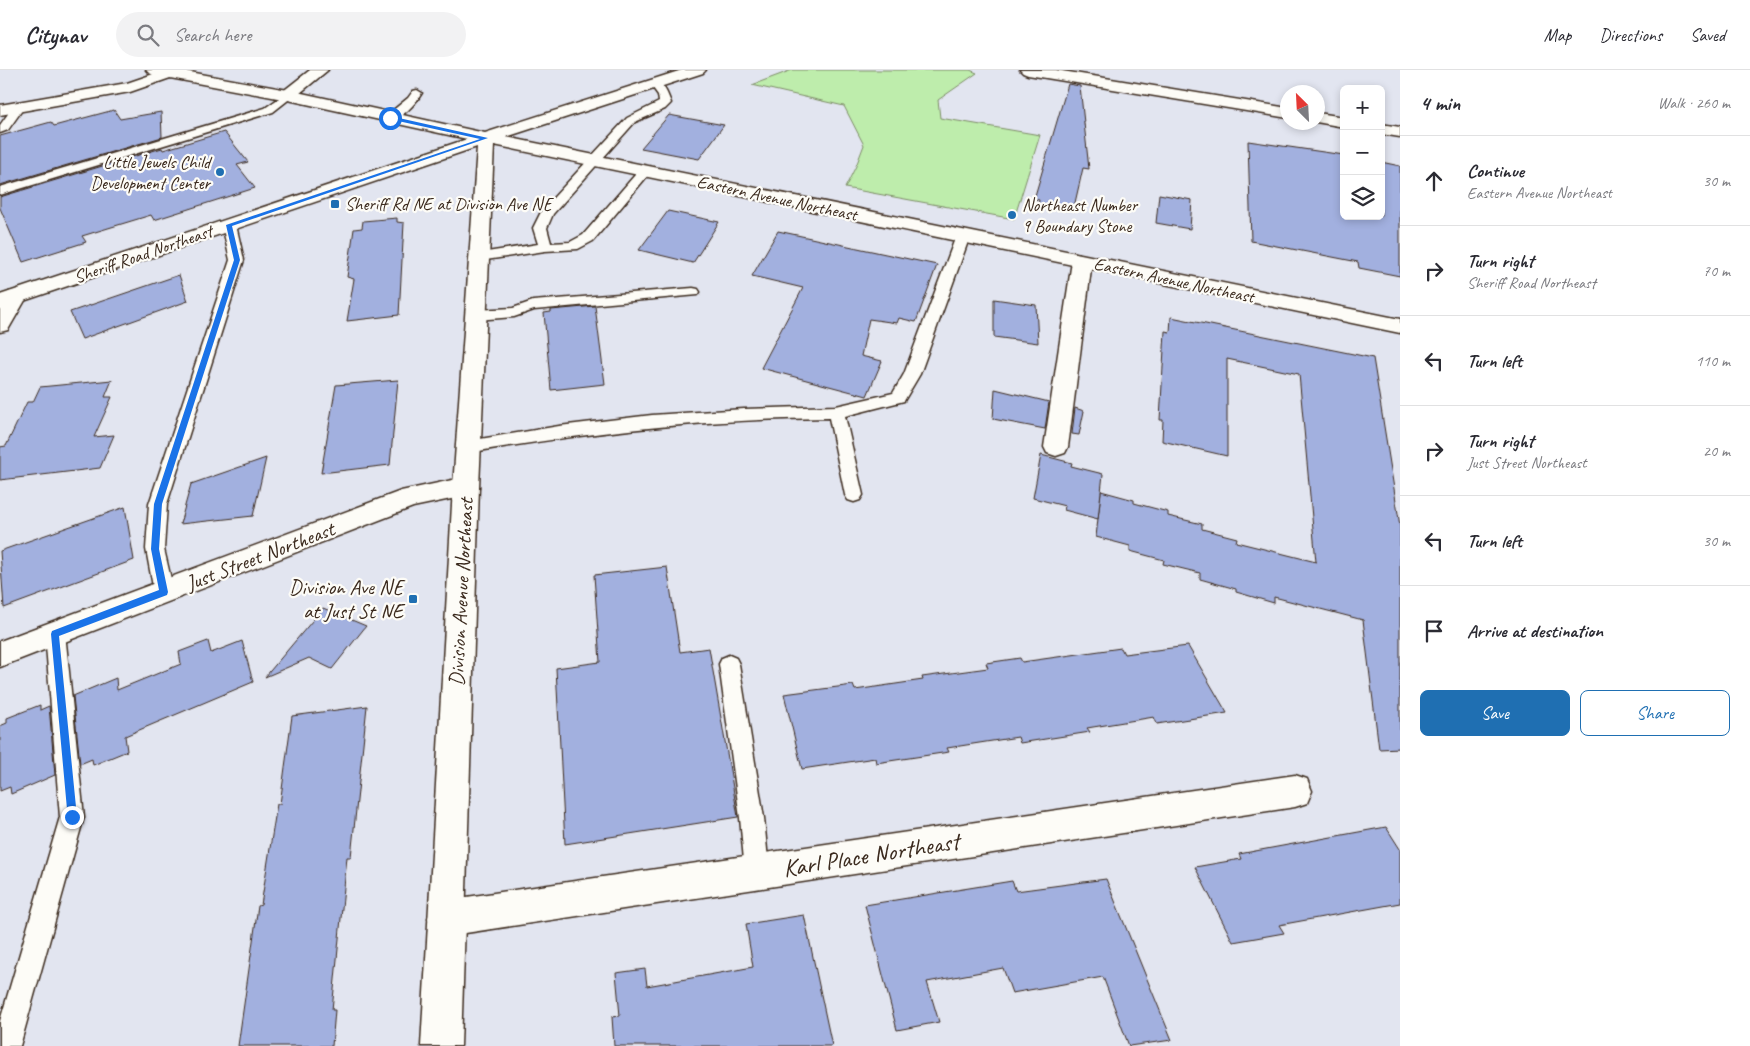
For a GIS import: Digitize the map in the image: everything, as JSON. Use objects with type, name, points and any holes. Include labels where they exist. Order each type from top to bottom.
[{"type":"street","name":"Eastern Avenue Northeast","points":[[154,70],[288,95],[486,138],[1400,326]]},
{"type":"street","points":[[288,95],[320,70]]},
{"type":"street","name":"Sheriff Road Northeast","points":[[8,299],[486,138],[698,70]]},
{"type":"street","points":[[1028,70],[1280,112]]},
{"type":"street","points":[[0,110],[130,87],[171,73]]},
{"type":"street","points":[[1325,119],[1340,121]]},
{"type":"street","points":[[1385,130],[1400,132]]},
{"type":"street","name":"Division Avenue Northeast","points":[[441,1046],[466,487],[486,138]]},
{"type":"street","points":[[1056,447],[1082,261]]},
{"type":"street","points":[[0,325],[8,299]]},
{"type":"street","name":"Just Street Northeast","points":[[0,654],[410,498],[466,487]]},
{"type":"street","name":"Karl Place Northeast","points":[[446,918],[1296,791]]},
{"type":"lane","points":[[545,247],[540,228],[546,213],[592,160],[631,120],[661,107],[664,103],[663,95],[655,84]]},
{"type":"lane","points":[[390,118],[412,100],[417,93]]},
{"type":"lane","points":[[0,191],[269,110],[288,95]]},
{"type":"lane","points":[[0,130],[4,128],[19,106]]},
{"type":"lane","points":[[479,257],[545,247],[573,246],[588,238],[645,171]]},
{"type":"lane","points":[[164,592],[155,549],[158,504],[237,260],[229,225]]},
{"type":"lane","points":[[468,447],[527,436],[685,420],[802,412],[836,412],[898,397],[912,374],[963,236]]},
{"type":"lane","points":[[476,315],[514,312],[533,306],[693,292]]},
{"type":"lane","points":[[836,412],[854,495]]},
{"type":"lane","points":[[6,1046],[72,817],[55,634]]},
{"type":"lane","points":[[728,664],[752,818],[757,871]]},
{"type":"green space","points":[[792,70],[970,70],[977,73],[938,100],[940,118],[1040,135],[1014,219],[845,188],[864,145],[844,106],[752,85]]},
{"type":"building","points":[[1068,84],[1080,86],[1089,169],[1083,168],[1074,207],[1069,206],[1068,211],[1038,205],[1039,200],[1034,199]]},
{"type":"building","points":[[114,110],[120,119],[161,112],[162,137],[0,185],[0,136],[51,122],[54,126]]},
{"type":"building","points":[[669,115],[724,125],[699,159],[641,148]]},
{"type":"building","points":[[224,132],[248,162],[237,165],[255,188],[154,220],[151,215],[82,236],[86,242],[23,262],[0,208],[0,197],[162,148],[163,150]]},
{"type":"building","points":[[1248,141],[1340,154],[1340,220],[1385,220],[1385,163],[1400,166],[1400,276],[1359,268],[1358,262],[1251,241]]},
{"type":"building","points":[[1159,194],[1192,200],[1190,229],[1156,223]]},
{"type":"building","points":[[668,211],[719,222],[693,263],[639,250]]},
{"type":"building","points":[[397,218],[397,222],[404,223],[399,315],[347,321],[354,279],[347,277],[354,229],[362,228],[363,221]]},
{"type":"building","points":[[778,231],[937,265],[916,322],[899,318],[897,323],[869,319],[861,356],[882,361],[867,396],[761,368],[803,288],[752,276]]},
{"type":"building","points":[[179,275],[188,301],[82,339],[70,312]]},
{"type":"building","points":[[994,299],[1036,305],[1038,343],[994,337]]},
{"type":"building","points":[[595,306],[605,384],[551,390],[544,313],[551,312],[551,310]]},
{"type":"building","points":[[1171,317],[1373,358],[1400,526],[1400,748],[1379,749],[1363,620],[1274,597],[1274,603],[1236,592],[1236,589],[1200,579],[1200,573],[1163,564],[1164,560],[1130,551],[1130,546],[1096,537],[1101,491],[1134,500],[1134,503],[1168,512],[1168,516],[1202,524],[1202,529],[1237,538],[1236,542],[1316,562],[1299,374],[1227,359],[1227,456],[1162,441],[1163,420],[1160,420],[1165,331],[1170,332]]},
{"type":"building","points":[[112,380],[105,397],[112,397],[94,437],[114,435],[100,468],[0,480],[0,447],[6,446],[27,402],[33,402],[40,387]]},
{"type":"building","points":[[398,380],[390,465],[321,473],[336,385]]},
{"type":"building","points":[[995,389],[1049,402],[1045,429],[993,419]]},
{"type":"building","points":[[1075,408],[1084,411],[1079,435],[1072,434]]},
{"type":"building","points":[[1041,455],[1072,463],[1071,466],[1103,474],[1098,519],[1064,510],[1065,506],[1033,498]]},
{"type":"building","points":[[266,458],[253,516],[180,524],[191,484]]},
{"type":"building","points":[[125,507],[134,560],[4,608],[0,551]]},
{"type":"building","points":[[667,567],[680,652],[709,648],[738,817],[565,844],[556,668],[600,662],[594,575]]},
{"type":"building","points":[[323,608],[366,626],[332,669],[309,658],[265,677]]},
{"type":"building","points":[[208,641],[211,653],[242,641],[253,682],[125,736],[127,751],[93,765],[92,759],[80,764],[73,696],[116,678],[117,690],[181,664],[179,652]]},
{"type":"building","points":[[1188,646],[1227,713],[1157,724],[1154,717],[1087,728],[1090,732],[1020,743],[1018,737],[947,748],[949,752],[876,763],[875,758],[802,769],[784,694],[853,685],[855,690],[923,680],[922,677],[988,668],[986,663],[1020,658],[1022,662],[1121,648],[1124,654]]},
{"type":"building","points":[[40,705],[40,710],[49,706],[55,775],[11,794],[10,787],[0,791],[0,726],[7,723],[7,718]]},
{"type":"building","points":[[367,706],[351,857],[347,857],[332,1010],[335,1010],[332,1046],[238,1046],[258,906],[261,905],[277,804],[280,804],[292,716]]},
{"type":"building","points":[[1386,827],[1400,849],[1400,903],[1279,925],[1284,933],[1233,942],[1195,867],[1241,859],[1239,854]]},
{"type":"building","points":[[1106,879],[1172,1040],[1129,1046],[1103,977],[1012,993],[1003,968],[927,982],[939,1022],[897,1030],[865,905],[1012,881],[1016,891]]},
{"type":"building","points":[[804,915],[832,1046],[614,1046],[612,1017],[620,1016],[616,973],[645,969],[647,986],[753,967],[746,924]]},
{"type":"place","name":"Little Jewels Child Development Center","points":[[220,172]]},
{"type":"place","name":"Sheriff Rd NE at Division Ave NE","points":[[335,204]]},
{"type":"place","name":"Northeast Number 9 Boundary Stone","points":[[1012,215]]},
{"type":"place","name":"Division Ave NE at Just St NE","points":[[413,599]]},
{"type":"route","points":[[72,817],[55,634],[164,592],[155,549],[158,504],[237,260],[229,225],[486,138],[390,118]]}]
